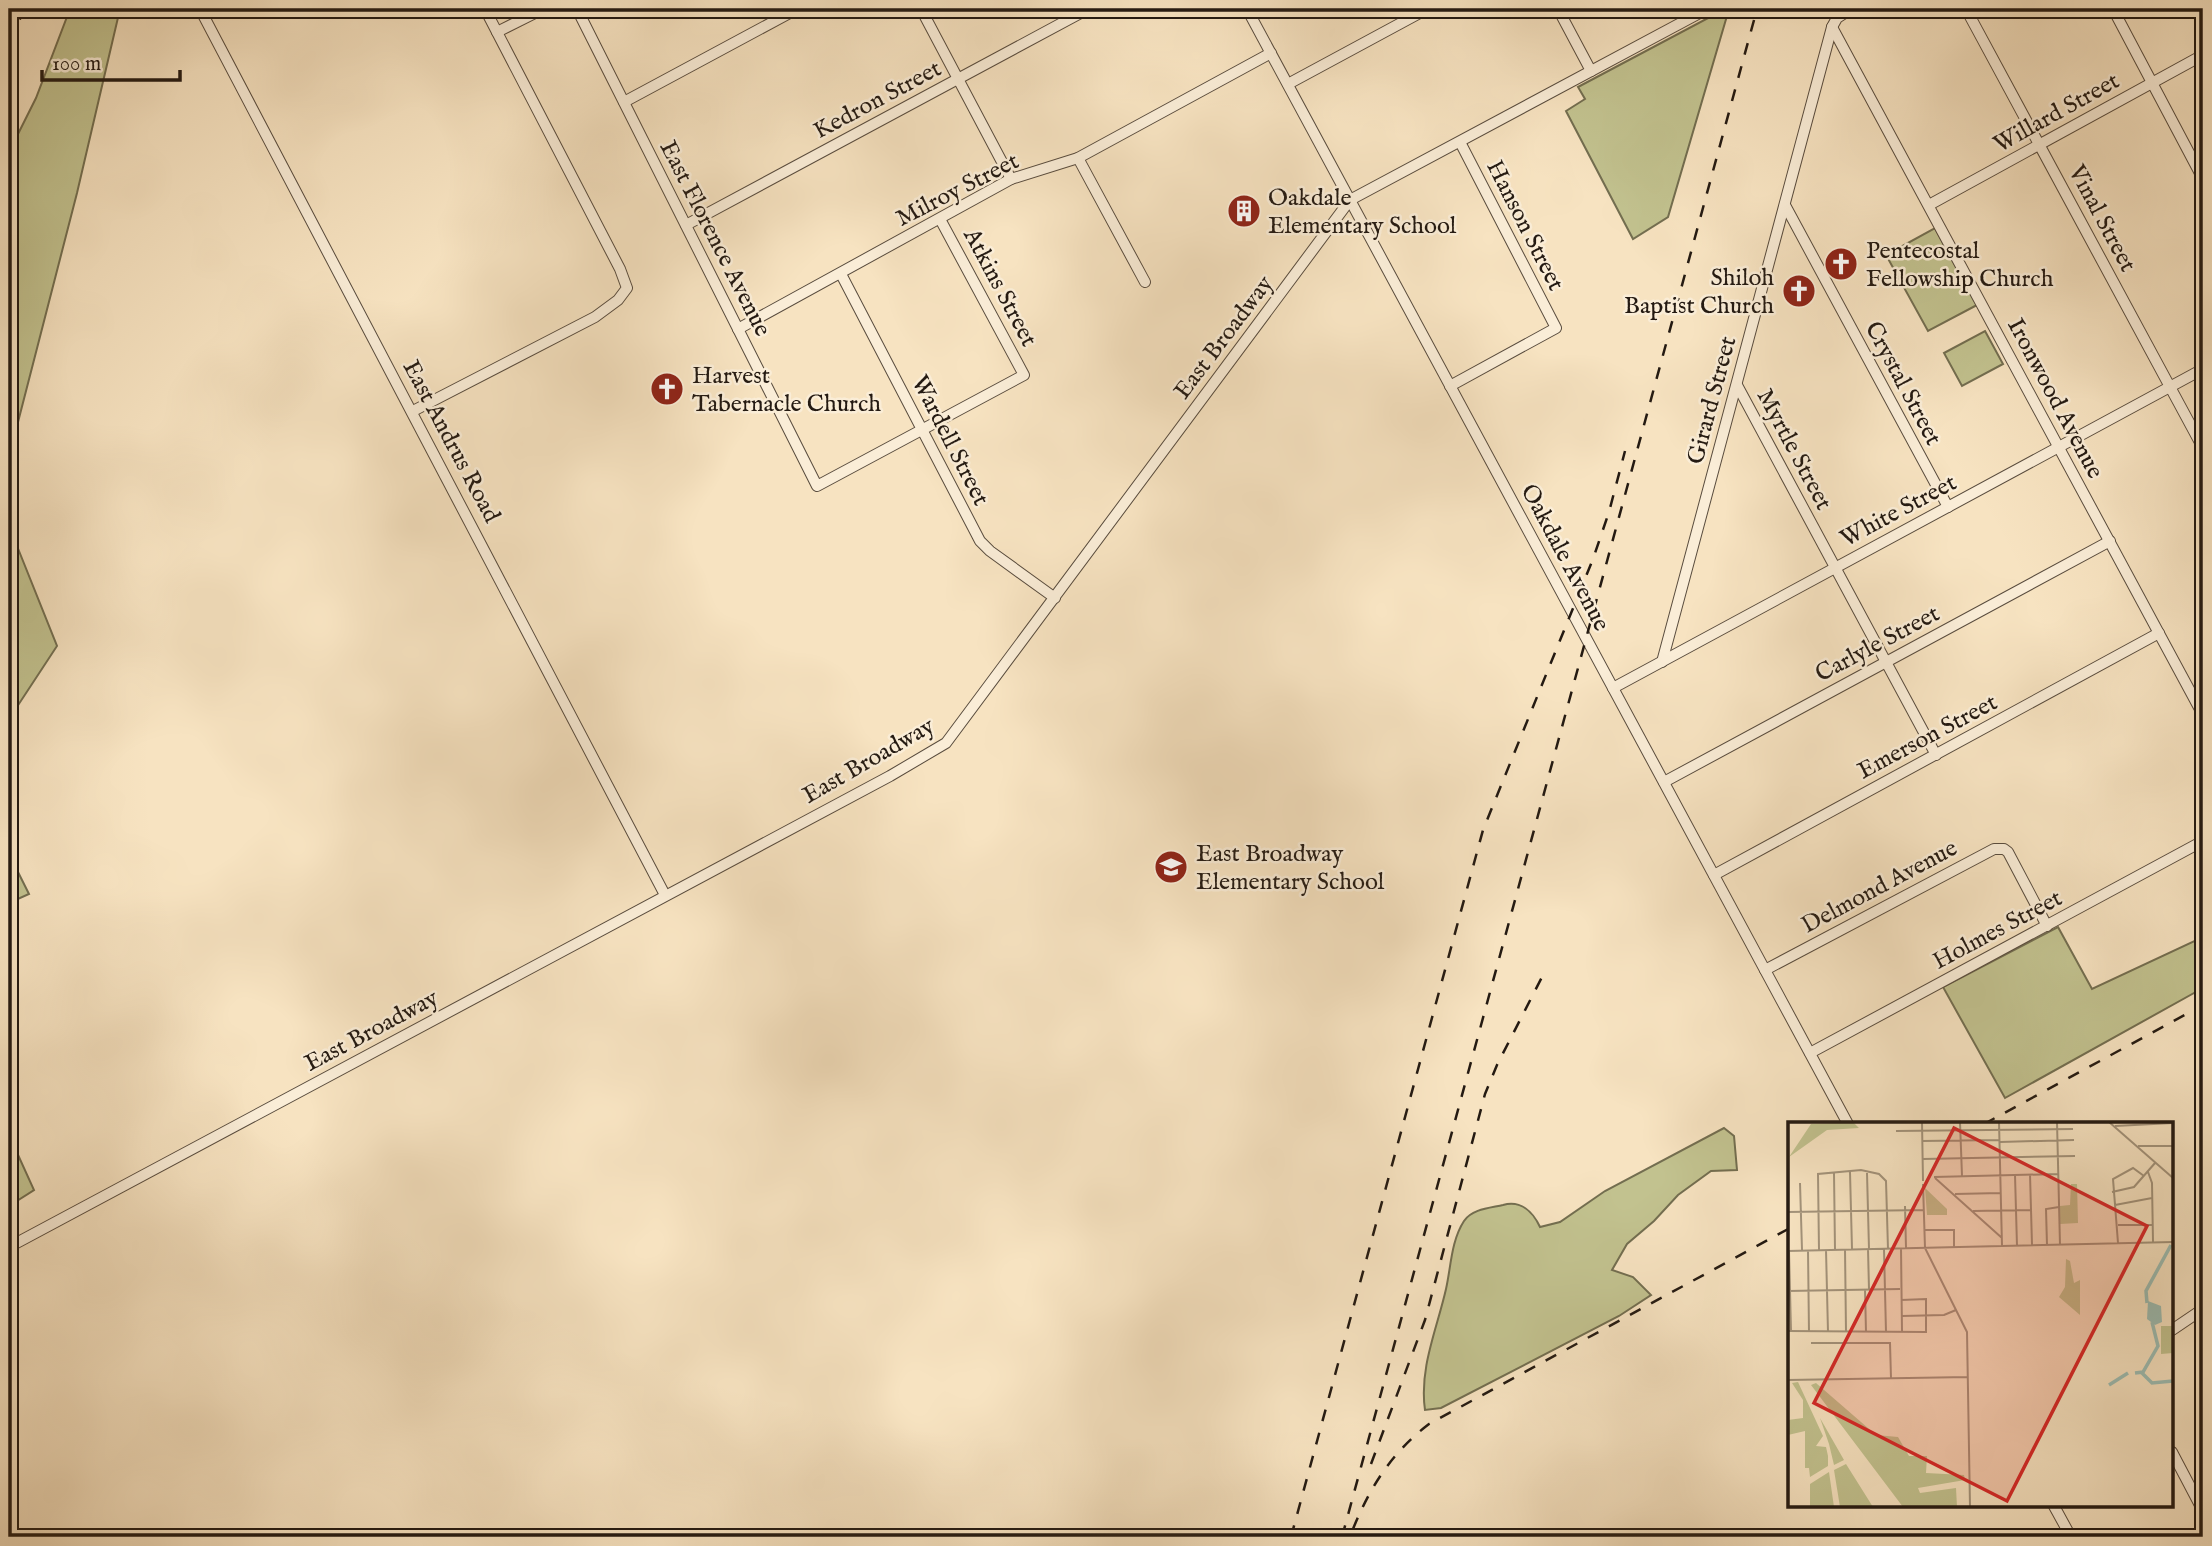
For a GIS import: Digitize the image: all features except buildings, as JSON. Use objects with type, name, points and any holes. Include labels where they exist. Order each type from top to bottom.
[{"type":"street","name":"East Andrus Road","points":[[200,9],[665,895]]},
{"type":"street","points":[[412,411],[587,322],[607,309],[627,288],[620,269],[485,9]]},
{"type":"street","points":[[497,32],[543,9]]},
{"type":"street","name":"East Florence Avenue","points":[[577,9],[817,486],[923,429]]},
{"type":"street","points":[[624,102],[797,9]]},
{"type":"street","points":[[921,9],[1011,179]]},
{"type":"street","name":"Kedron Street","points":[[686,225],[1088,9]]},
{"type":"street","name":"Oakdale Avenue","points":[[1247,9],[1847,1122]]},
{"type":"street","points":[[1288,84],[1427,9]]},
{"type":"street","points":[[1558,9],[1591,71]]},
{"type":"street","name":"East Broadway","points":[[9,1247],[890,776],[946,743],[1350,200],[1707,9]]},
{"type":"street","points":[[1832,27],[1837,18],[1851,9]]},
{"type":"street","name":"Vinal Street","points":[[1966,9],[2203,448]]},
{"type":"street","points":[[2113,9],[2203,179]]},
{"type":"street","points":[[2200,9],[2203,15]]},
{"type":"street","name":"Girard Street","points":[[1662,662],[1832,27]]},
{"type":"street","name":"Ironwood Avenue","points":[[1832,27],[2203,715]]},
{"type":"street","name":"Milroy Street","points":[[738,330],[1011,179],[1078,158],[1271,53]]},
{"type":"street","name":"Willard Street","points":[[1929,205],[2203,55]]},
{"type":"street","name":"Hanson Street","points":[[1450,386],[1556,328],[1460,142]]},
{"type":"street","points":[[1078,158],[1145,282]]},
{"type":"street","name":"Crystal Street","points":[[1784,205],[1948,507]]},
{"type":"street","name":"Atkins Street","points":[[923,429],[1024,375],[940,219]]},
{"type":"street","name":"Wardell Street","points":[[841,274],[980,541],[1055,598]]},
{"type":"street","name":"White Street","points":[[1613,688],[2203,369]]},
{"type":"street","name":"Myrtle Street","points":[[1737,385],[1936,755]]},
{"type":"street","name":"Carlyle Street","points":[[1664,782],[2110,541]]},
{"type":"street","name":"Emerson Street","points":[[1714,874],[2159,634]]},
{"type":"street","name":"Holmes Street","points":[[1810,1053],[2203,841]]},
{"type":"street","name":"Delmond Avenue","points":[[1765,970],[1989,851],[2004,849],[2011,857],[2047,926]]},
{"type":"street","points":[[2174,1329],[2203,1309]]},
{"type":"street","points":[[2174,1456],[2203,1511]]},
{"type":"street","points":[[2055,1508],[2071,1537]]},
{"type":"green space","points":[[70,9],[120,9],[77,193],[9,457],[9,152],[36,98]]},
{"type":"green space","points":[[1729,9],[1668,217],[1633,239],[1566,111],[1585,99],[1578,87]]},
{"type":"green space","points":[[1935,228],[1977,305],[1928,331],[1886,255]]},
{"type":"green space","points":[[1985,331],[2003,364],[1962,386],[1944,353]]},
{"type":"green space","points":[[9,526],[57,646],[9,719]]},
{"type":"green space","points":[[9,854],[29,894],[9,903]]},
{"type":"green space","points":[[2058,927],[2092,989],[2203,937],[2203,988],[2005,1098],[1943,987]]},
{"type":"green space","points":[[1724,1128],[1734,1136],[1737,1170],[1711,1171],[1678,1195],[1654,1221],[1627,1244],[1612,1270],[1633,1277],[1651,1295],[1619,1316],[1441,1408],[1425,1410],[1424,1379],[1430,1349],[1454,1246],[1467,1217],[1482,1210],[1515,1204],[1526,1208],[1540,1227],[1560,1222],[1605,1191]]},
{"type":"green space","points":[[9,1135],[34,1190],[9,1206]]},
{"type":"railway","points":[[9,41],[25,9]]},
{"type":"railway","points":[[1342,1537],[1757,9]]},
{"type":"railway","points":[[1291,1537],[1483,830],[1593,559],[1625,451]]},
{"type":"railway","points":[[1371,1464],[1425,1320],[1485,1094],[1542,977]]},
{"type":"railway","points":[[1988,1122],[2203,1005]]},
{"type":"railway","points":[[1353,1529],[1367,1499],[1393,1458],[1429,1424],[1788,1229]]},
{"type":"place","name":"Oakdale Elementary School","points":[[1244,211]]},
{"type":"place","name":"Pentecostal Fellowship Church","points":[[1841,264]]},
{"type":"place","name":"Shiloh Baptist Church","points":[[1799,291]]},
{"type":"place","name":"Harvest Tabernacle Church","points":[[667,389]]},
{"type":"place","name":"East Broadway Elementary School","points":[[1171,867]]}]
